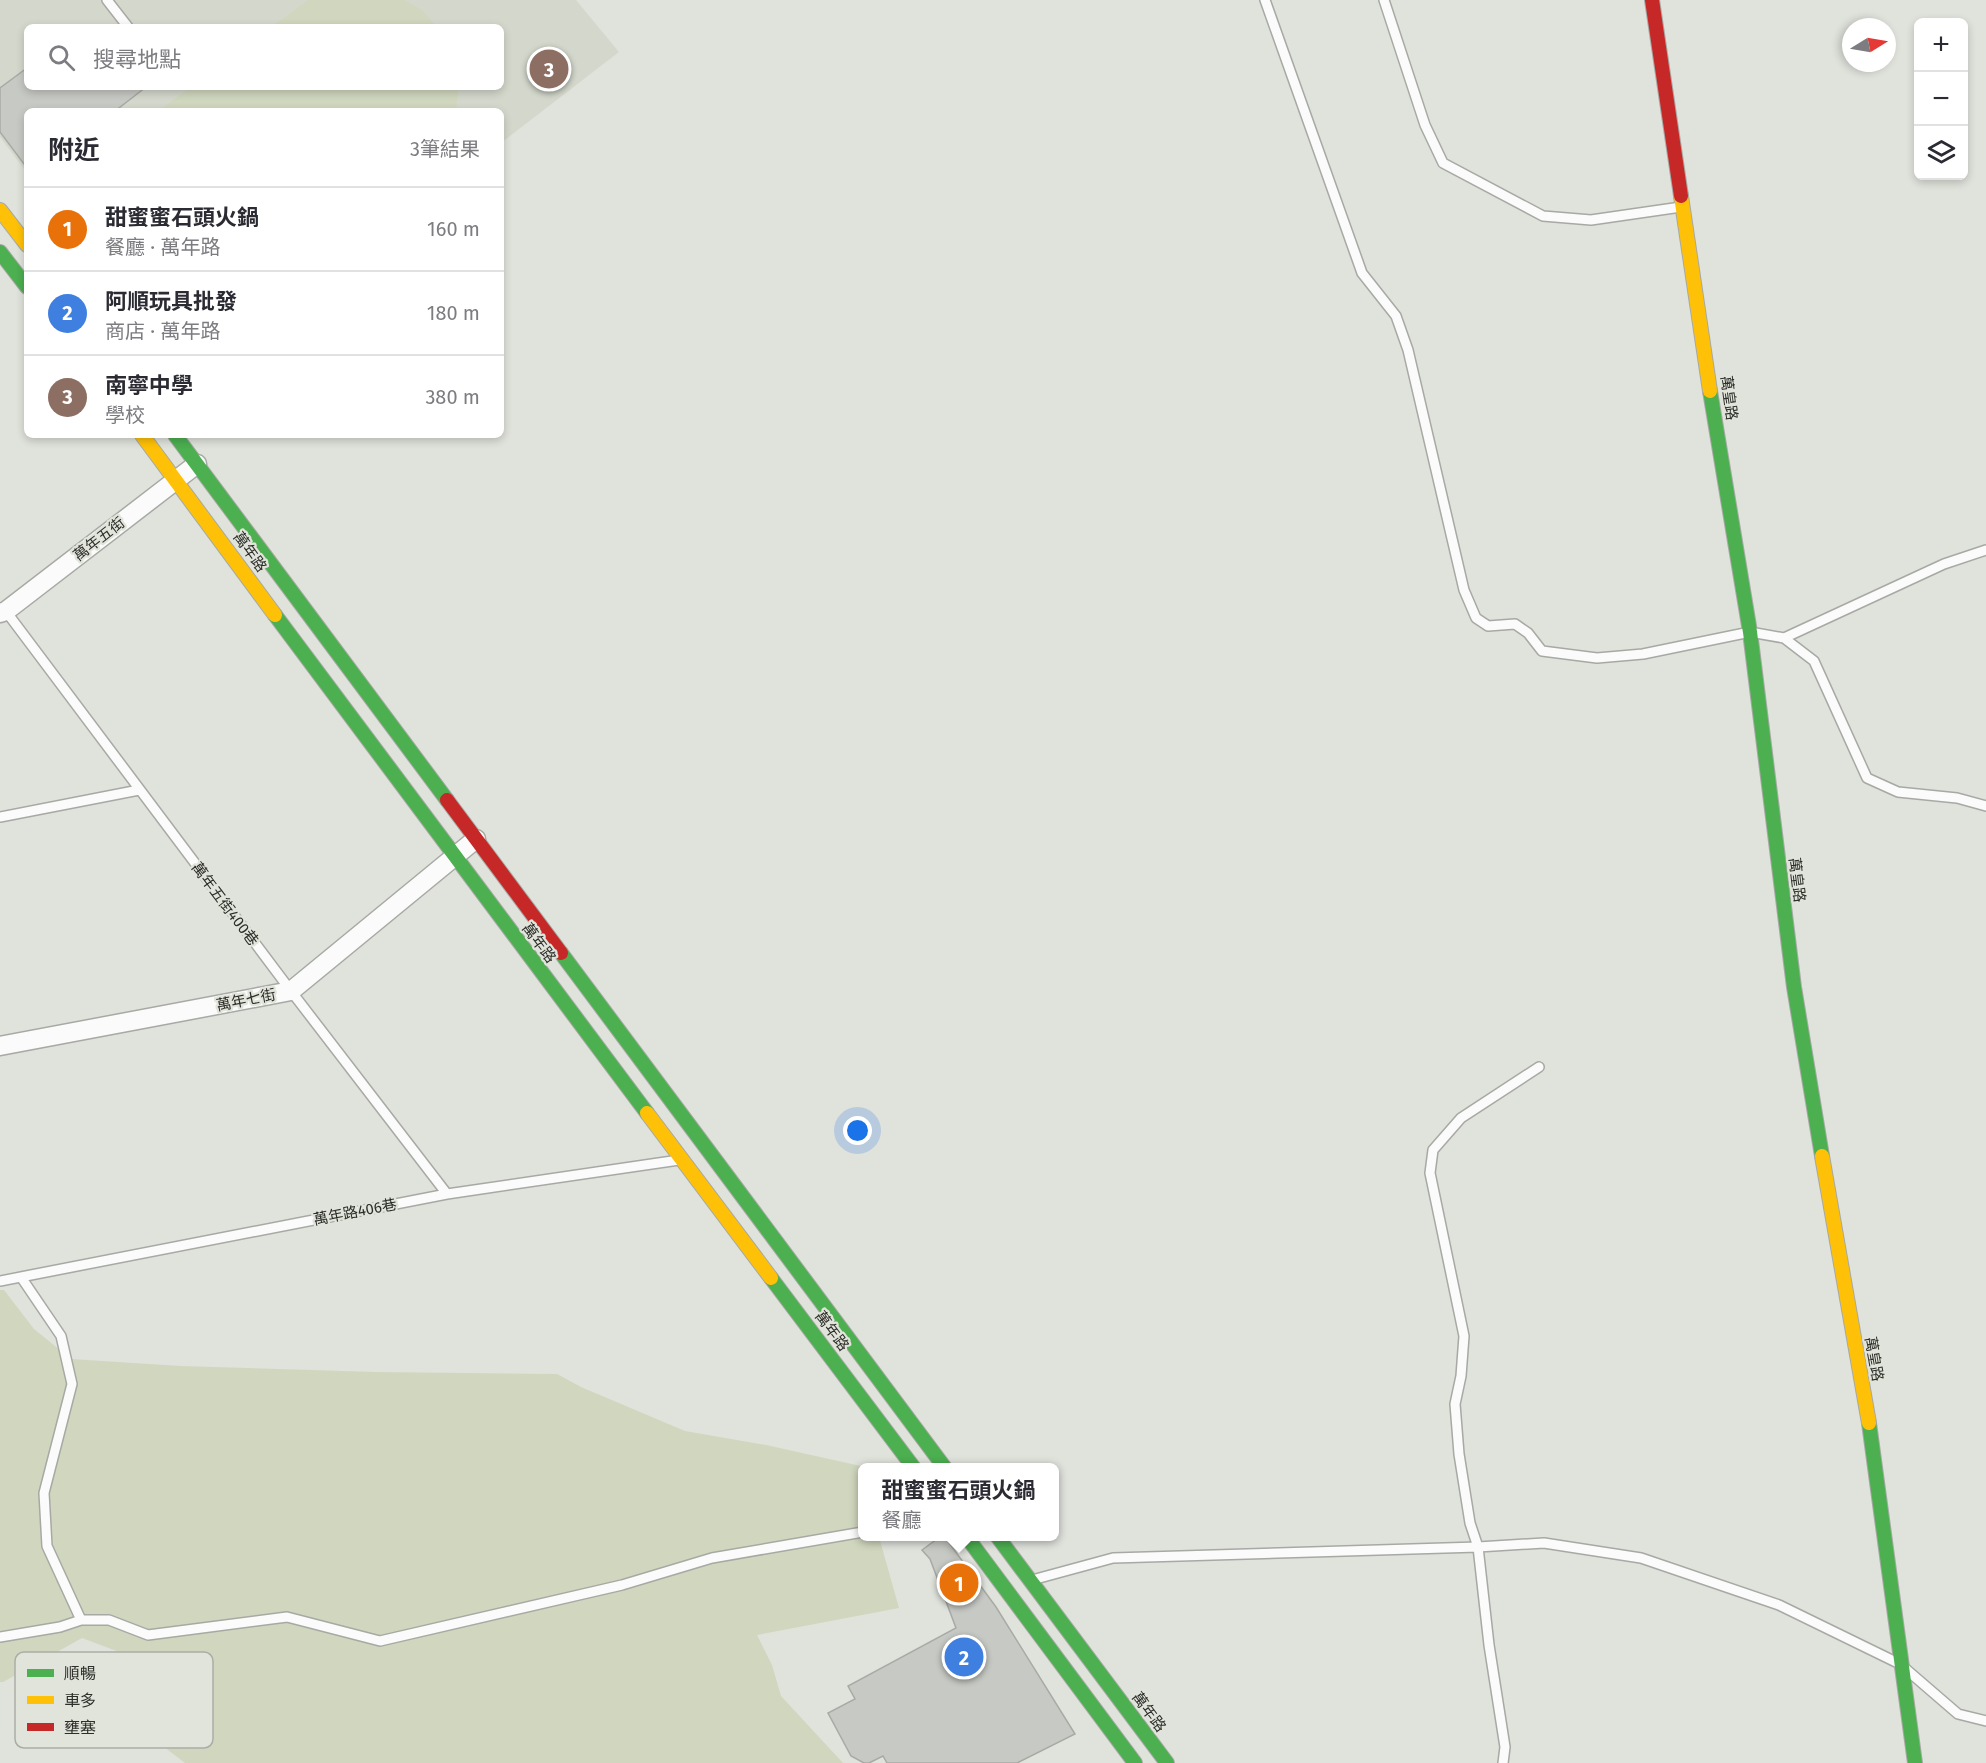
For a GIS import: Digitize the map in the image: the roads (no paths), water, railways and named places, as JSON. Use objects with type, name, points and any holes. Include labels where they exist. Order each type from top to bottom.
[{"type":"street","name":"萬皇路","points":[[1652,0],[1722,468],[1750,632],[1794,987],[1872,1440],[1900,1664],[1915,1763]]},
{"type":"street","points":[[0,210],[24,241]]},
{"type":"street","points":[[0,252],[24,283]]},
{"type":"street","name":"萬年路","points":[[144,438],[454,858],[911,1463]]},
{"type":"street","name":"萬年路","points":[[177,438],[942,1463]]},
{"type":"street","name":"萬年五街","points":[[2,609],[197,464]]},
{"type":"street","name":"萬年七街","points":[[0,1046],[291,991],[476,839]]},
{"type":"street","name":"萬年路406巷","points":[[682,1159],[711,1154]]},
{"type":"street","points":[[970,1541],[1135,1763]]},
{"type":"street","name":"萬年路","points":[[1000,1541],[1167,1763]]},
{"type":"lane","points":[[107,0],[126,24]]},
{"type":"lane","points":[[1265,0],[1362,273],[1396,316],[1408,350],[1464,591],[1476,618],[1488,626],[1515,624],[1528,633],[1542,651],[1598,658],[1643,654],[1750,632],[1784,638],[1814,661],[1867,778],[1898,792],[1957,798],[1986,806]]},
{"type":"lane","points":[[1384,0],[1425,125],[1443,163],[1543,216],[1591,220],[1683,207]]},
{"type":"lane","points":[[1784,638],[1944,564],[1986,550]]},
{"type":"lane","name":"萬年五街400巷","points":[[2,609],[447,1194]]},
{"type":"lane","points":[[0,817],[139,790]]},
{"type":"lane","points":[[1503,1763],[1504,1747],[1478,1547],[1470,1523],[1459,1454],[1455,1404],[1461,1376],[1464,1336],[1430,1173],[1433,1150],[1461,1118],[1539,1067]]},
{"type":"lane","name":"萬年路406巷","points":[[0,1281],[447,1194],[682,1159]]},
{"type":"lane","points":[[21,1276],[61,1336],[72,1384],[44,1493],[47,1546],[81,1620]]},
{"type":"lane","points":[[0,1637],[60,1627],[81,1620],[109,1620],[148,1635],[287,1617],[380,1641],[622,1585],[712,1558],[858,1533]]},
{"type":"lane","points":[[1030,1581],[1113,1558],[1544,1543],[1641,1558],[1779,1605],[1900,1664],[1958,1714],[1986,1721]]},
{"type":"place","name":"南寧中學","points":[[549,69]]},
{"type":"place","name":"甜蜜蜜石頭火鍋","points":[[959,1583]]},
{"type":"place","name":"阿順玩具批發","points":[[964,1657]]}]
